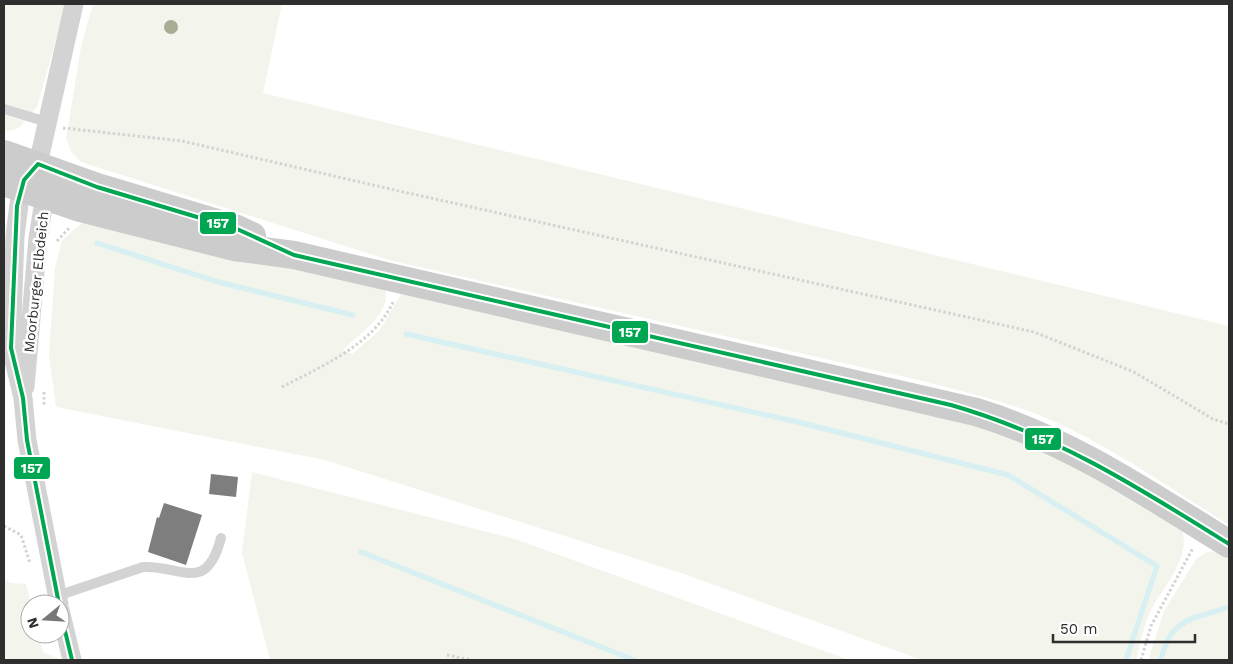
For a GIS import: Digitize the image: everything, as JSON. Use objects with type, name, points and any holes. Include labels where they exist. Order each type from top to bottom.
[{"type":"main road","points":[[4,154],[38,164],[98,187],[237,229],[294,256]]},
{"type":"main road","points":[[38,164],[27,175],[23,188],[80,208],[234,247],[294,256],[951,405],[1001,419],[1048,438],[1095,462],[1229,544]]},
{"type":"street","points":[[38,164],[74,4]]},
{"type":"street","name":"Moorburger Elbdeich","points":[[23,188],[15,236],[11,348],[23,398]]},
{"type":"street","name":"Moorburger Elbdeich","points":[[23,188],[23,398],[25,420],[56,594]]},
{"type":"street","name":"Moorburger Elbdeich","points":[[68,644],[72,660]]},
{"type":"lane","points":[[4,109],[47,122]]},
{"type":"lane","points":[[70,598],[143,567],[152,566],[186,574],[200,571],[214,560],[222,538]]},
{"type":"path","points":[[47,122],[69,130],[182,141],[1034,332],[1134,372],[1213,419],[1229,424]]},
{"type":"path","points":[[56,244],[74,224],[80,208]]},
{"type":"path","points":[[282,387],[335,358],[366,336],[384,318],[393,303],[399,280]]},
{"type":"path","points":[[44,385],[44,403]]},
{"type":"path","points":[[1141,660],[1151,626],[1184,564]]},
{"type":"path","points":[[447,655],[471,660]]},
{"type":"shaded area","points":[[4,4],[66,4],[37,107],[31,113],[4,105]]},
{"type":"shaded area","points":[[93,4],[282,4],[263,93],[1229,326],[1229,525],[1142,469],[1097,443],[1051,420],[1006,403],[927,382],[389,260],[81,162],[71,151],[66,139],[81,47]]},
{"type":"shaded area","points":[[4,115],[25,121],[19,128],[4,132]]},
{"type":"shaded area","points":[[84,217],[385,290],[386,299],[379,315],[343,350],[352,354],[379,331],[402,293],[979,423],[1063,455],[1182,530],[1183,552],[1179,563],[1149,615],[1136,660],[922,660],[684,574],[325,460],[56,407],[49,355],[55,268],[62,240],[82,223]]},
{"type":"shaded area","points":[[252,472],[515,539],[849,660],[270,660],[242,553]]},
{"type":"shaded area","points":[[1214,551],[1229,559],[1229,660],[1148,660],[1164,611],[1197,558],[1205,553]]},
{"type":"shaded area","points":[[4,579],[11,583],[26,584],[28,594],[20,594],[20,644],[41,644],[43,652],[61,660],[4,660]]},
{"type":"building","points":[[211,474],[238,477],[236,497],[209,494]]},
{"type":"building","points":[[164,503],[202,515],[186,565],[148,552],[157,517],[159,518]]},
{"type":"waterway","points":[[97,243],[218,282],[353,315]]},
{"type":"waterway","points":[[406,334],[802,423],[1008,475],[1157,566],[1126,660]]},
{"type":"waterway","points":[[361,552],[634,660]]},
{"type":"waterway","points":[[1161,660],[1165,646],[1177,628],[1194,618],[1229,607]]},
{"type":"transit line","name":"157","points":[[57,594],[27,440],[23,398],[11,348],[17,206],[24,180],[38,164],[97,187],[237,229],[294,255],[951,405],[990,417],[1061,447],[1095,464],[1229,544]]},
{"type":"transit line","name":"157","points":[[68,644],[72,660]]}]
